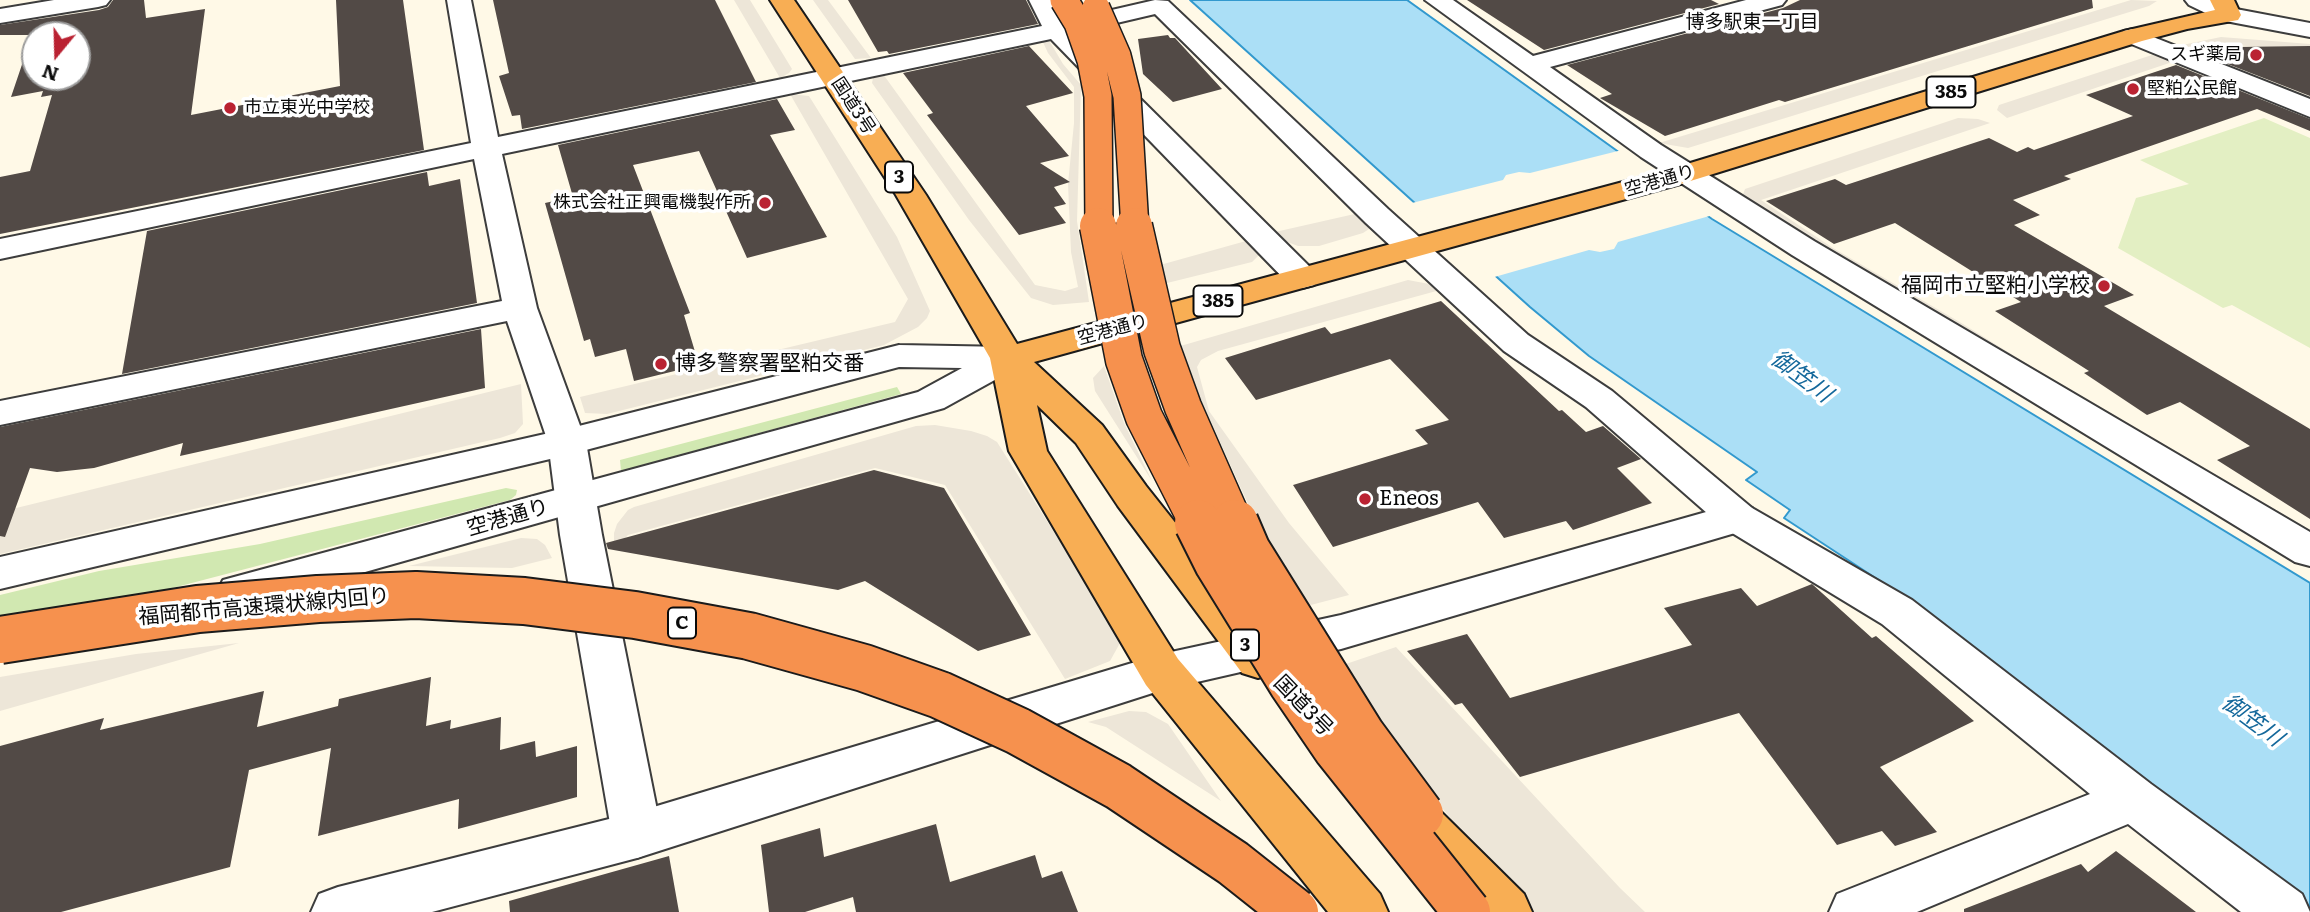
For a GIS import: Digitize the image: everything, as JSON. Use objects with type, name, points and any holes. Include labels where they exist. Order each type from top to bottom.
[{"type":"highway","name":"国道3号","points":[[782,0],[911,195],[1008,358],[1089,434],[1249,651],[1505,912]]},
{"type":"highway","points":[[1091,0],[1103,19],[1117,56],[1127,96],[1132,217],[1162,348],[1183,408],[1253,562],[1361,734],[1494,912]]},
{"type":"highway","name":"空港通り","points":[[1008,358],[1421,248],[1681,175],[2185,22],[2226,7]]},
{"type":"highway","points":[[1060,15],[1078,23],[1091,60],[1098,96],[1097,220],[1124,360],[1144,417],[1217,563],[1292,683],[1337,749],[1467,912]]},
{"type":"highway","name":"国道3号","points":[[1008,358],[1028,451],[1161,672],[1361,912]]},
{"type":"highway","name":"福岡都市高速環状線内回り","points":[[0,640],[198,610],[318,599],[416,595],[524,601],[623,613],[749,636],[863,668],[940,695],[1018,731],[1118,786],[1233,863],[1295,912]]},
{"type":"highway","name":"C","points":[[0,646],[88,630],[194,617],[313,606],[412,601],[520,607],[633,620],[744,642],[858,674],[935,702],[1015,739],[1117,797],[1214,859],[1282,912]]},
{"type":"street","points":[[0,16],[98,0]]},
{"type":"street","points":[[458,0],[520,308],[567,442],[581,535],[637,835]]},
{"type":"street","points":[[1041,0],[1060,15],[1302,278]]},
{"type":"street","points":[[1437,0],[1681,175],[2310,551]]},
{"type":"street","points":[[1529,65],[1773,0]]},
{"type":"street","points":[[2197,0],[2226,7]]},
{"type":"street","points":[[0,249],[833,76],[1060,15],[1160,6],[1421,248],[1516,343],[1598,399],[1738,518],[1897,612],[2133,799],[2283,912]]},
{"type":"street","name":"空港通り","points":[[2226,7],[2310,30]]},
{"type":"street","points":[[2133,36],[2310,109]]},
{"type":"street","points":[[0,413],[520,308]]},
{"type":"street","name":"空港通り","points":[[0,573],[520,450],[567,442],[899,356],[1008,358]]},
{"type":"street","name":"空港通り","points":[[0,656],[931,400],[1008,358]]},
{"type":"street","points":[[338,912],[637,835],[1161,672],[1341,632],[1738,518]]},
{"type":"street","points":[[1856,912],[2133,799]]},
{"type":"green space","points":[[2264,118],[2310,138],[2310,348],[2232,305],[2223,308],[2118,248],[2136,198],[2189,184],[2140,160]]},
{"type":"green space","points":[[897,387],[901,394],[621,471],[620,460]]},
{"type":"green space","points":[[506,488],[517,490],[510,500],[0,633],[0,595],[99,571],[260,544]]},
{"type":"shaded area","points":[[734,0],[750,0],[792,69],[789,73],[780,78]]},
{"type":"shaded area","points":[[813,0],[828,0],[871,58],[855,59]]},
{"type":"shaded area","points":[[2131,0],[2157,1],[2149,6],[1688,148],[1659,143]]},
{"type":"shaded area","points":[[2221,37],[2310,44],[2310,51],[2234,45],[2196,55],[2182,49],[2182,46],[2187,44]]},
{"type":"shaded area","points":[[1042,40],[1050,42],[1063,64],[1081,85],[1077,221],[1089,302],[1053,305],[1031,298],[969,220],[872,83],[873,78],[883,74],[1035,285],[1065,291],[1078,287],[1071,252],[1068,184],[1074,123],[1074,87],[1048,53]]},
{"type":"shaded area","points":[[2152,55],[2178,60],[2007,118],[1997,110],[1999,105]]},
{"type":"shaded area","points":[[790,94],[809,96],[897,237],[930,311],[927,318],[918,327],[884,345],[607,414],[585,413],[580,397],[895,322],[908,299]]},
{"type":"shaded area","points":[[1958,118],[1990,123],[1761,200],[1833,248],[1963,324],[2148,439],[1995,353],[1742,197],[1745,189]]},
{"type":"shaded area","points":[[1359,213],[1371,223],[1369,229],[1319,246],[1298,246],[1282,240],[1275,232]]},
{"type":"shaded area","points":[[1246,237],[1261,253],[1252,262],[1163,284],[1160,265],[1246,241]]},
{"type":"shaded area","points":[[1408,280],[1429,284],[1440,290],[1218,351],[1201,360],[1197,367],[1209,411],[1289,523],[1349,595],[1307,606],[1268,548],[1177,347]]},
{"type":"shaded area","points":[[1104,366],[1124,423],[1152,481],[1095,391],[1093,378]]},
{"type":"shaded area","points":[[521,384],[523,424],[515,433],[500,438],[0,554],[0,512]]},
{"type":"shaded area","points":[[935,425],[971,431],[997,442],[1119,635],[1120,643],[1110,661],[1065,679],[945,485],[875,468],[628,535],[614,550],[617,524],[628,510],[634,507],[916,426]]},
{"type":"shaded area","points":[[521,538],[537,539],[545,545],[552,558],[512,568],[409,566]]},
{"type":"shaded area","points":[[239,643],[0,711],[0,677],[136,654]]},
{"type":"shaded area","points":[[1396,647],[1645,912],[1529,912],[1432,796],[1343,665]]},
{"type":"shaded area","points":[[1129,711],[1146,712],[1168,724],[1221,801],[1106,727],[1088,722]]},
{"type":"water","name":"御笠川","points":[[1190,0],[1407,0],[1712,219],[2310,583],[2310,912],[1912,602],[1784,518],[1790,510],[1746,480],[1757,472],[1589,356],[1530,307]]},
{"type":"pier","points":[[1622,150],[1713,215],[1618,242],[1614,249],[1600,252],[1589,250],[1491,278],[1412,203],[1503,180],[1506,175],[1530,173]]},
{"type":"building","name":"市立東光中学校","points":[[113,0],[144,0],[146,18],[205,9],[191,115],[340,86],[336,0],[403,0],[424,150],[0,234],[0,177],[30,171],[52,95],[41,97],[43,91],[91,91],[91,21],[26,21],[108,7]]},
{"type":"building","points":[[493,0],[715,0],[756,82],[522,129],[520,115],[512,116],[499,76],[509,73]]},
{"type":"building","points":[[848,0],[1026,0],[1038,24],[889,54],[887,51],[878,52]]},
{"type":"building","points":[[1467,0],[1711,0],[1719,4],[1544,50]]},
{"type":"building","points":[[1800,0],[2092,0],[2093,8],[1665,136],[1600,98],[1612,94],[1567,65],[1783,8]]},
{"type":"building","name":"市立東光中学校","points":[[21,22],[21,35],[0,35],[0,25]]},
{"type":"building","points":[[1168,35],[1175,38],[1222,89],[1173,102],[1143,74],[1138,39]]},
{"type":"building","points":[[1029,46],[1073,93],[1026,106],[1069,156],[1040,163],[1070,182],[1054,187],[1066,204],[1054,207],[1066,223],[1019,235],[927,115],[933,113],[903,73]]},
{"type":"building","points":[[2310,46],[2310,96],[2207,56],[2235,47]]},
{"type":"building","points":[[2176,65],[2310,119],[2310,131],[2257,109],[2064,176],[2071,179],[2013,200],[2040,215],[2014,225],[2134,295],[2104,306],[2310,429],[2310,519],[2217,460],[2250,446],[2180,402],[2147,415],[2084,373],[2089,371],[1995,311],[2021,302],[1895,223],[1834,244],[1766,201],[1835,179],[1846,185],[1989,138],[2017,152],[2028,147],[2034,150],[2133,116],[2086,95]]},
{"type":"building","name":"市立東光中学校","points":[[21,67],[21,91],[43,91],[11,97]]},
{"type":"building","points":[[777,99],[795,130],[770,135],[827,237],[747,258],[699,151],[633,165],[690,313],[684,315],[699,365],[634,381],[626,349],[595,357],[590,339],[584,341],[545,203],[573,197],[558,145]]},
{"type":"building","points":[[427,172],[429,186],[460,179],[477,303],[122,374],[147,231]]},
{"type":"building","points":[[1441,301],[1559,411],[1562,410],[1586,432],[1603,426],[1641,459],[1617,468],[1652,503],[1573,530],[1566,521],[1504,538],[1478,502],[1333,547],[1293,485],[1428,444],[1415,430],[1449,420],[1390,359],[1256,400],[1225,358],[1325,327],[1331,334]]},
{"type":"building","points":[[481,329],[485,388],[180,456],[183,443],[94,468],[57,472],[30,468],[5,537],[0,536],[0,427]]},
{"type":"building","points":[[874,470],[944,488],[1031,635],[978,651],[865,581],[838,590],[608,549],[606,543]]},
{"type":"building","points":[[1812,584],[1872,638],[1876,636],[1974,721],[1880,767],[1937,832],[1895,846],[1882,831],[1837,845],[1739,713],[1520,777],[1462,703],[1455,705],[1407,651],[1467,634],[1510,698],[1692,645],[1664,608],[1741,588],[1757,606]]},
{"type":"building","points":[[431,677],[426,726],[451,720],[450,729],[501,717],[500,750],[535,741],[536,757],[577,746],[577,797],[458,829],[459,799],[318,836],[331,748],[249,770],[230,867],[61,912],[0,912],[0,746],[104,718],[100,730],[264,691],[257,727],[338,706],[339,699]]},
{"type":"building","points":[[936,824],[950,882],[1035,855],[1042,878],[1062,871],[1078,912],[856,912],[853,897],[805,912],[769,912],[761,845],[820,828],[824,857]]},
{"type":"building","points":[[2116,851],[2196,912],[1964,912],[1964,909],[2081,864],[2088,872]]},
{"type":"building","points":[[669,856],[679,912],[510,912],[509,901]]},
{"type":"place","name":"スギ薬局","points":[[2256,55]]},
{"type":"place","name":"堅粕公民館","points":[[2133,89]]},
{"type":"place","name":"市立東光中学校","points":[[230,108]]},
{"type":"place","name":"株式会社正興電機製作所","points":[[765,203]]},
{"type":"place","name":"福岡市立堅粕小学校","points":[[2104,286]]},
{"type":"place","name":"博多警察署堅粕交番","points":[[661,364]]},
{"type":"place","name":"Eneos","points":[[1365,499]]},
{"type":"district","name":"博多駅東一丁目","points":[[1752,22]]}]
